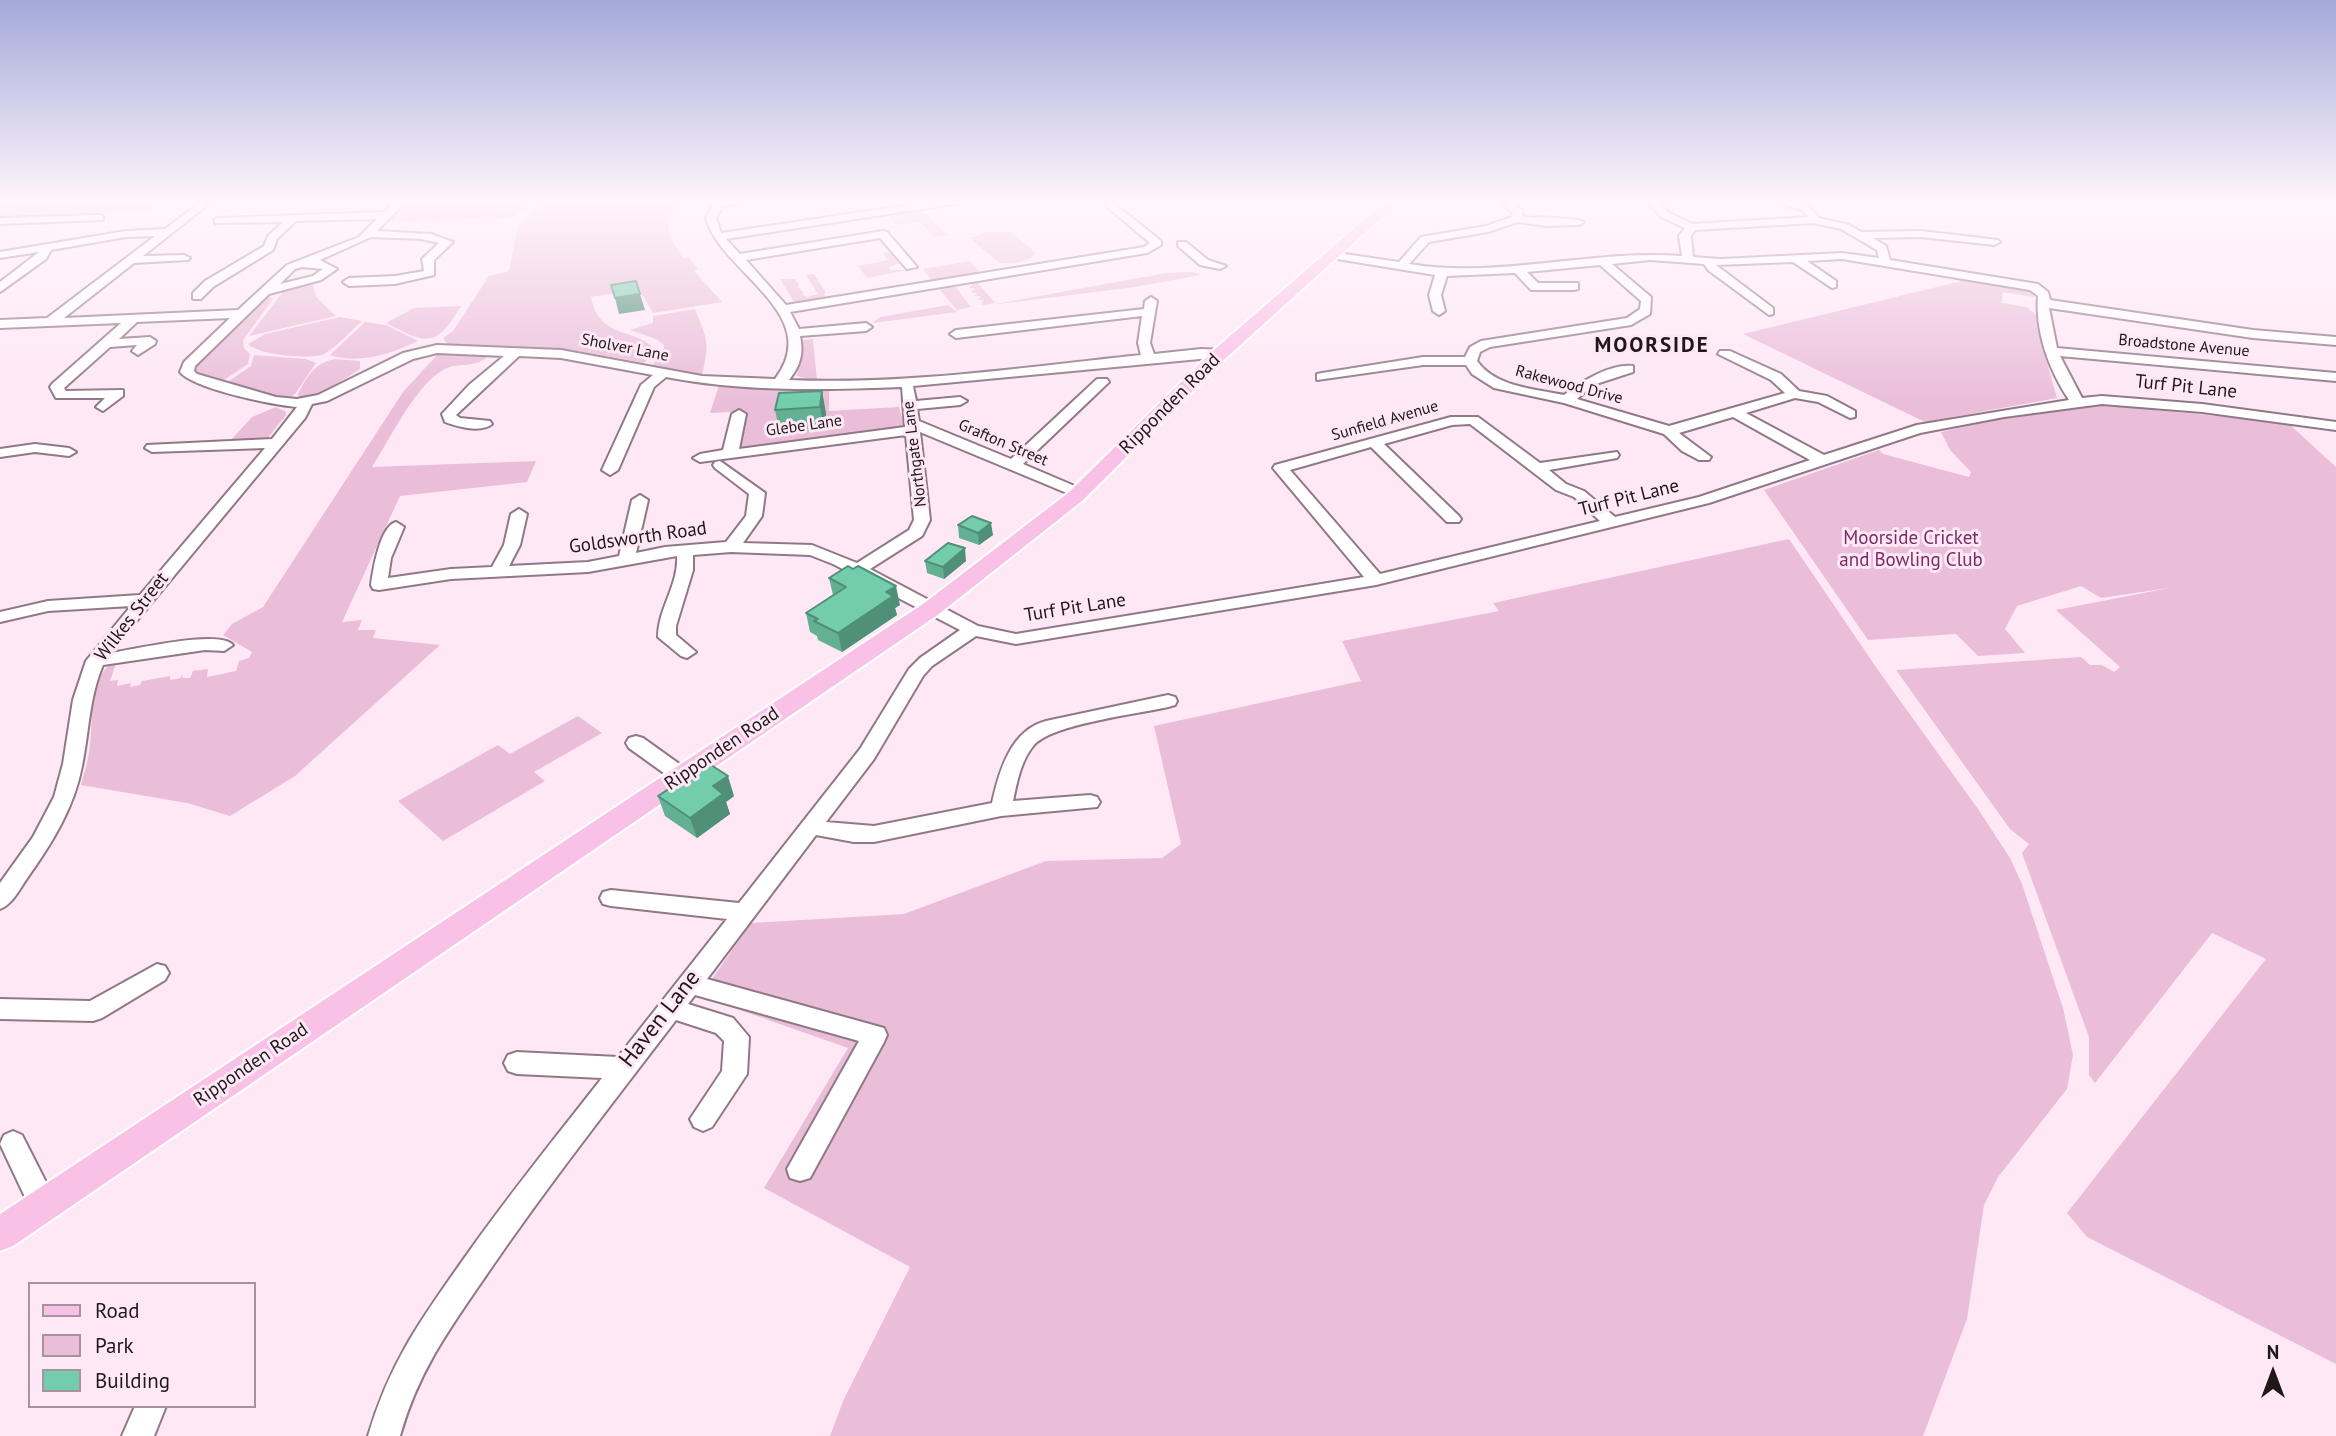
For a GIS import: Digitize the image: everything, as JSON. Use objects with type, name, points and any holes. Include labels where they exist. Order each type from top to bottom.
[{"type":"main road","name":"Ripponden Road","points":[[0,1234],[931,609],[1079,494],[1221,353],[1318,267]]},
{"type":"street","points":[[0,288],[29,267]]},
{"type":"street","points":[[50,322],[122,267]]},
{"type":"street","points":[[205,291],[241,267]]},
{"type":"street","name":"Sholver Lane","points":[[291,267],[196,357],[187,372],[192,377],[275,401],[306,402],[329,395],[424,351],[516,352],[582,357],[662,374],[724,382],[831,386],[903,383],[1221,353]]},
{"type":"street","points":[[263,292],[317,278],[331,269],[328,267]]},
{"type":"street","points":[[349,282],[432,276],[430,267]]},
{"type":"street","points":[[745,267],[785,309],[794,333],[796,349],[792,366],[779,384]]},
{"type":"street","points":[[785,309],[1043,267]]},
{"type":"street","points":[[1394,267],[1442,274],[1539,267]]},
{"type":"street","name":"Rakewood Drive","points":[[1609,267],[1647,300],[1646,311],[1631,321],[1486,344],[1475,350],[1470,361],[1477,371],[1499,385],[1567,400],[1669,430]]},
{"type":"street","points":[[1711,267],[1769,311]]},
{"type":"street","points":[[1808,267],[1832,284]]},
{"type":"street","points":[[1915,267],[2034,287],[2044,299],[2053,351],[2072,394],[2336,413]]},
{"type":"street","points":[[1518,269],[1535,287],[1574,286]]},
{"type":"street","points":[[1440,311],[1435,295],[1442,274]]},
{"type":"street","points":[[2044,299],[2253,334],[2336,341]]},
{"type":"street","points":[[956,334],[1150,306],[1144,343],[1149,358]]},
{"type":"street","points":[[0,324],[240,314]]},
{"type":"street","points":[[103,407],[118,393],[61,395],[57,387],[132,319]]},
{"type":"street","points":[[794,333],[866,327]]},
{"type":"street","points":[[106,343],[150,341],[138,351]]},
{"type":"street","name":"Broadstone Avenue","points":[[2053,351],[2336,377]]},
{"type":"street","points":[[485,425],[458,422],[450,419],[449,414],[474,388],[516,352]]},
{"type":"street","points":[[1724,354],[1776,377],[1795,394]]},
{"type":"street","points":[[1322,377],[1423,361],[1470,361]]},
{"type":"street","points":[[1567,400],[1588,382],[1628,369]]},
{"type":"street","points":[[610,470],[648,386],[662,374]]},
{"type":"street","points":[[1013,466],[1102,382]]},
{"type":"street","name":"Northgate Lane","points":[[857,570],[916,533],[920,527],[922,507],[908,388]]},
{"type":"street","points":[[1669,430],[1795,394],[1822,399],[1850,414]]},
{"type":"street","name":"Turf Pit Lane","points":[[931,609],[973,630],[1016,639],[1376,580],[1704,500],[1917,429],[2072,394],[2112,401],[2188,407],[2336,426]]},
{"type":"street","points":[[909,406],[960,401]]},
{"type":"street","name":"Wilkes Street","points":[[0,900],[50,827],[61,802],[69,780],[85,689],[95,661],[143,600],[300,415],[306,402]]},
{"type":"street","points":[[1736,413],[1824,461]]},
{"type":"street","points":[[732,547],[754,516],[757,493],[725,460],[739,414]]},
{"type":"street","name":"Sunfield Avenue","points":[[1376,580],[1280,468],[1451,421],[1473,420],[1561,487],[1579,494],[1613,523]]},
{"type":"street","name":"Grafton Street","points":[[913,427],[1079,494]]},
{"type":"street","name":"Glebe Lane","points":[[700,458],[725,460],[913,427]]},
{"type":"street","points":[[1669,430],[1687,448],[1704,457]]},
{"type":"street","points":[[152,448],[276,443]]},
{"type":"street","points":[[1375,443],[1453,519]]},
{"type":"street","points":[[0,453],[35,448],[69,452]]},
{"type":"street","points":[[1537,468],[1612,455]]},
{"type":"street","points":[[626,560],[640,500]]},
{"type":"street","points":[[498,572],[512,545],[519,513]]},
{"type":"street","name":"Goldsworth Road","points":[[396,527],[383,558],[379,585],[451,574],[588,567],[684,551],[732,547],[812,550],[931,609]]},
{"type":"street","points":[[684,551],[687,558],[665,623],[667,637],[687,652]]},
{"type":"street","points":[[0,617],[48,606],[143,600]]},
{"type":"street","name":"Haven Lane","points":[[384,1436],[396,1395],[420,1346],[506,1222],[867,754],[916,673],[932,657],[973,630]]},
{"type":"street","points":[[95,661],[205,644],[223,645]]},
{"type":"street","points":[[1001,809],[1009,778],[1032,733],[1046,727],[1168,701]]},
{"type":"street","points":[[636,743],[682,776]]},
{"type":"street","points":[[811,827],[854,834],[874,834],[1001,809],[1090,802]]},
{"type":"street","points":[[611,898],[743,912]]},
{"type":"street","points":[[0,1009],[93,1011],[157,973]]},
{"type":"street","points":[[688,983],[875,1035],[800,1169]]},
{"type":"street","points":[[669,1008],[724,1025],[737,1037],[734,1074],[703,1119]]},
{"type":"street","points":[[517,1063],[623,1068]]},
{"type":"street","points":[[13,1143],[43,1205]]},
{"type":"street","points":[[138,1436],[150,1408]]},
{"type":"green space","points":[[510,267],[696,267],[698,269],[694,271],[722,302],[653,313],[644,297],[632,290],[591,297],[601,320],[655,349],[644,363],[578,351],[448,345],[443,338],[453,331],[489,276],[509,271]]},
{"type":"green space","points":[[859,267],[908,270],[867,278]]},
{"type":"green space","points":[[975,267],[980,273],[932,281],[923,269]]},
{"type":"green space","points":[[1193,272],[1201,275],[1135,287],[990,305],[1166,273]]},
{"type":"green space","points":[[814,274],[826,297],[794,302],[780,279],[795,279],[799,285],[797,286],[804,293],[802,294],[807,297],[818,294],[806,275]]},
{"type":"green space","points":[[1970,279],[2025,288],[2033,293],[2034,297],[2003,292],[2001,303],[2027,307],[2036,315],[2037,328],[2057,398],[1925,422],[1743,334]]},
{"type":"green space","points":[[312,283],[317,298],[336,316],[249,336],[283,292]]},
{"type":"green space","points":[[978,283],[995,303],[983,305],[981,302],[984,301],[977,299],[981,297],[974,295],[978,293],[971,291],[975,289],[968,287],[972,286],[971,284],[955,286],[971,307],[957,310],[940,290],[952,287],[937,287]]},
{"type":"green space","points":[[263,298],[273,299],[243,340],[244,348],[250,354],[248,364],[221,382],[203,376],[196,370],[198,362]]},
{"type":"green space","points":[[948,305],[957,312],[872,323],[880,317]]},
{"type":"green space","points":[[461,306],[444,330],[429,338],[411,335],[386,323],[414,308]]},
{"type":"green space","points":[[695,309],[706,341],[702,375],[652,366],[663,352],[664,345],[656,339],[630,330],[653,323],[653,316]]},
{"type":"green space","points":[[340,317],[362,321],[324,354],[308,357],[285,355],[262,351],[248,344],[265,334]]},
{"type":"green space","points":[[365,322],[386,325],[418,341],[398,350],[364,358],[330,355]]},
{"type":"green space","points":[[813,339],[817,381],[797,376],[802,340]]},
{"type":"green space","points":[[438,354],[489,356],[477,363],[449,367],[433,378],[413,400],[372,467],[536,461],[527,482],[400,496],[342,622],[362,620],[358,630],[376,630],[373,638],[440,645],[295,776],[230,816],[187,803],[81,785],[89,753],[93,702],[100,676],[116,663],[110,681],[118,680],[117,686],[131,683],[130,687],[140,685],[142,681],[170,676],[170,680],[181,678],[182,674],[183,678],[190,678],[193,671],[208,669],[207,677],[236,671],[239,661],[249,658],[252,652],[223,635],[232,624],[263,607],[403,392]]},
{"type":"green space","points":[[254,355],[306,359],[316,363],[295,394],[287,399],[226,383],[251,366]]},
{"type":"green space","points":[[335,359],[360,361],[360,369],[324,392],[299,398],[298,394],[312,371],[322,363]]},
{"type":"green space","points":[[719,385],[829,390],[829,411],[899,407],[905,428],[736,450],[747,411],[710,413]]},
{"type":"green space","name":"Moorside Cricket and Bowling Club","points":[[2103,405],[2288,423],[2336,467],[2336,1364],[2087,1237],[2067,1213],[2266,959],[2212,933],[2095,1083],[2089,1075],[2089,1037],[2022,853],[2029,844],[2010,829],[1896,670],[2081,657],[2090,665],[2102,665],[2114,672],[2120,667],[2056,610],[2169,588],[2101,598],[2081,586],[2017,606],[2005,629],[2025,653],[1978,656],[1956,634],[1868,640],[1764,490],[1879,450],[1883,454],[1969,477],[1971,472],[1950,450],[1941,432],[1997,419]]},
{"type":"green space","points":[[276,407],[286,412],[286,415],[267,439],[230,441],[252,417]]},
{"type":"green space","points":[[1789,539],[2010,858],[2022,884],[2063,1008],[2073,1055],[2067,1089],[1998,1177],[1984,1205],[1967,1319],[1923,1436],[830,1436],[844,1399],[910,1267],[764,1188],[848,1048],[700,996],[751,923],[904,914],[1046,861],[1162,858],[1181,844],[1154,726],[1361,681],[1342,641],[1499,611],[1493,603]]},
{"type":"green space","points":[[578,716],[602,733],[534,772],[545,781],[443,841],[398,801],[498,745],[510,754]]},
{"type":"building","points":[[636,281],[640,294],[615,298],[611,285]]},
{"type":"building","points":[[822,391],[820,407],[775,410],[779,393]]},
{"type":"building","points":[[972,516],[991,523],[978,533],[958,525]]},
{"type":"building","points":[[948,543],[965,548],[943,567],[925,561]]},
{"type":"building","points":[[848,566],[853,569],[858,566],[896,586],[886,592],[893,596],[838,633],[814,621],[818,619],[806,613],[846,587],[829,578]]},
{"type":"building","points":[[708,763],[728,776],[713,786],[723,794],[690,818],[658,796]]},
{"type":"district","name":"MOORSIDE","points":[[1652,346]]}]
